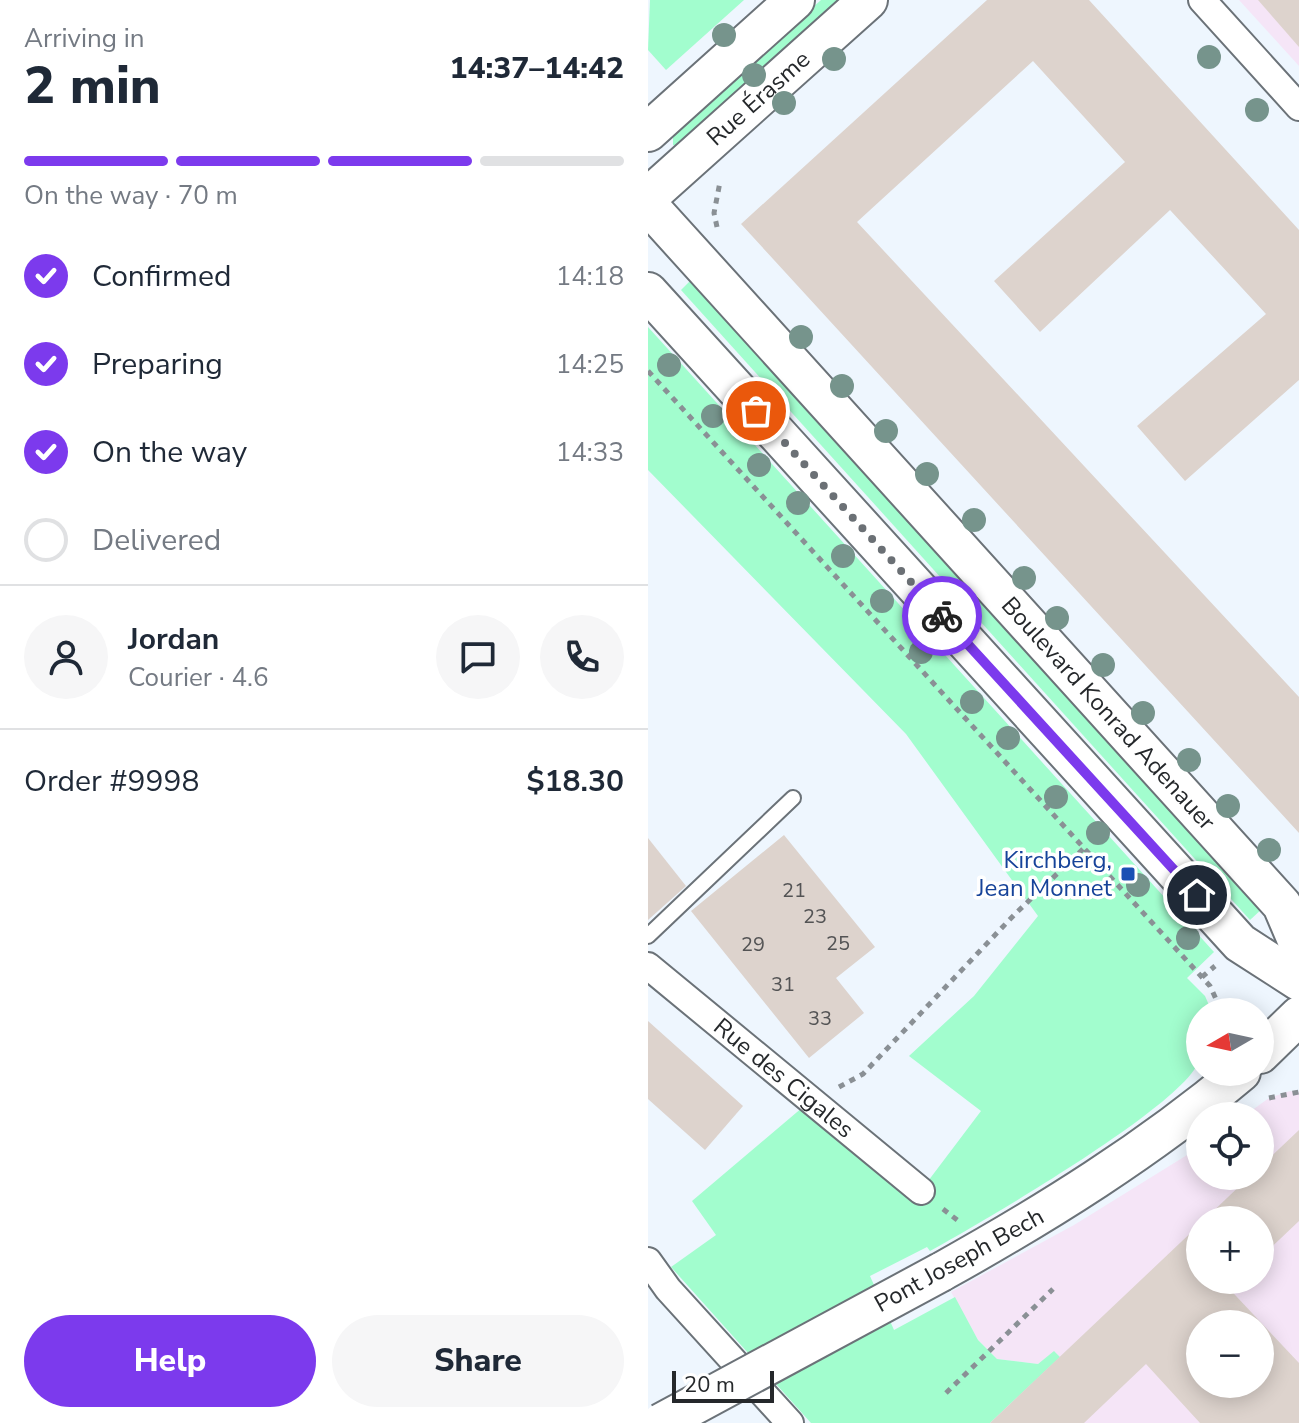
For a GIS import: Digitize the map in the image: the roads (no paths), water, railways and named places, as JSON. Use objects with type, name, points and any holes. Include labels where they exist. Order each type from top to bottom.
[{"type":"main road","name":"Rue Érasme","points":[[648,132],[795,0]]},
{"type":"main road","name":"Rue Érasme","points":[[648,197],[868,0]]},
{"type":"main road","name":"Boulevard Konrad Adenauer","points":[[648,205],[1282,905],[1299,945]]},
{"type":"main road","points":[[648,292],[1240,943],[1299,981]]},
{"type":"main road","points":[[1274,1040],[1299,1016]]},
{"type":"main road","name":"Pont Joseph Bech","points":[[661,1423],[941,1272],[1097,1179],[1176,1126],[1224,1086]]},
{"type":"street","points":[[1202,0],[1299,107]]},
{"type":"street","name":"Rue des Cigales","points":[[648,966],[921,1191]]},
{"type":"street","points":[[648,1261],[668,1289],[790,1423]]},
{"type":"lane","points":[[648,936],[793,798]]},
{"type":"place","name":"Kirchberg, Jean Monnet","points":[[1128,874]]}]
